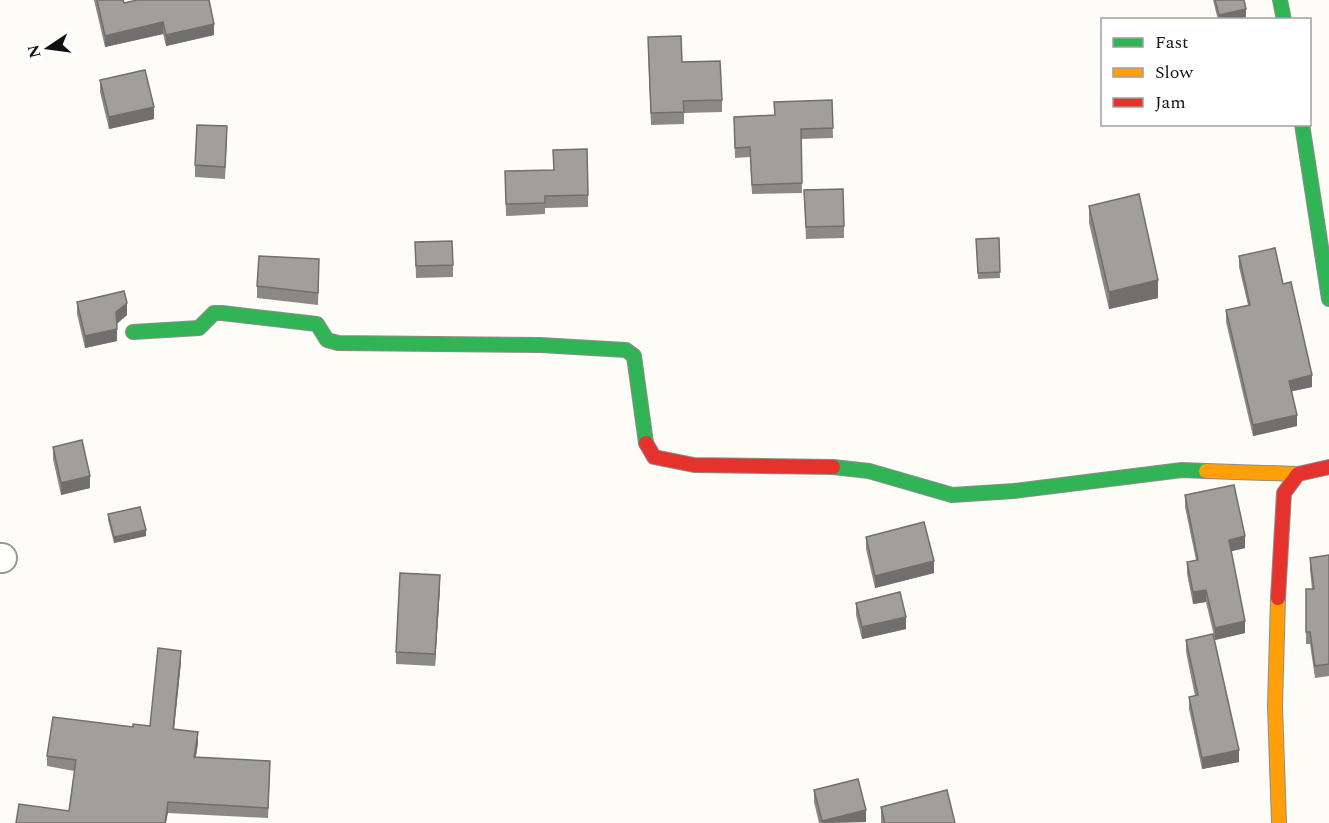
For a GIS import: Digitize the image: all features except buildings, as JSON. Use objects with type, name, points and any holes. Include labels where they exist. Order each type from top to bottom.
[{"type":"street","points":[[1281,0],[1284,18]]},
{"type":"street","points":[[1302,126],[1329,299]]},
{"type":"street","points":[[132,332],[200,328],[214,313],[222,312],[316,324],[327,340],[338,343],[540,345],[626,350],[634,356],[639,409],[646,446],[654,458],[694,465],[814,465],[869,471],[952,495],[1182,470],[1298,474],[1329,466]]},
{"type":"street","points":[[1279,823],[1275,706],[1281,514],[1284,493],[1298,474]]},
{"type":"traffic: fast","points":[[1280,0],[1284,18]]},
{"type":"traffic: fast","points":[[1302,126],[1329,299]]},
{"type":"traffic: fast","points":[[133,332],[199,328],[214,313],[222,313],[317,324],[327,340],[338,343],[540,345],[626,350],[634,356],[646,443]]},
{"type":"traffic: fast","points":[[833,467],[869,471],[952,495],[1014,491],[1182,470],[1206,471]]},
{"type":"traffic: slow","points":[[1206,471],[1298,474]]},
{"type":"traffic: slow","points":[[1278,598],[1275,706],[1279,823]]},
{"type":"traffic: jam","points":[[646,443],[654,457],[694,465],[833,467]]},
{"type":"traffic: jam","points":[[1278,598],[1284,493],[1298,474],[1329,467]]}]
